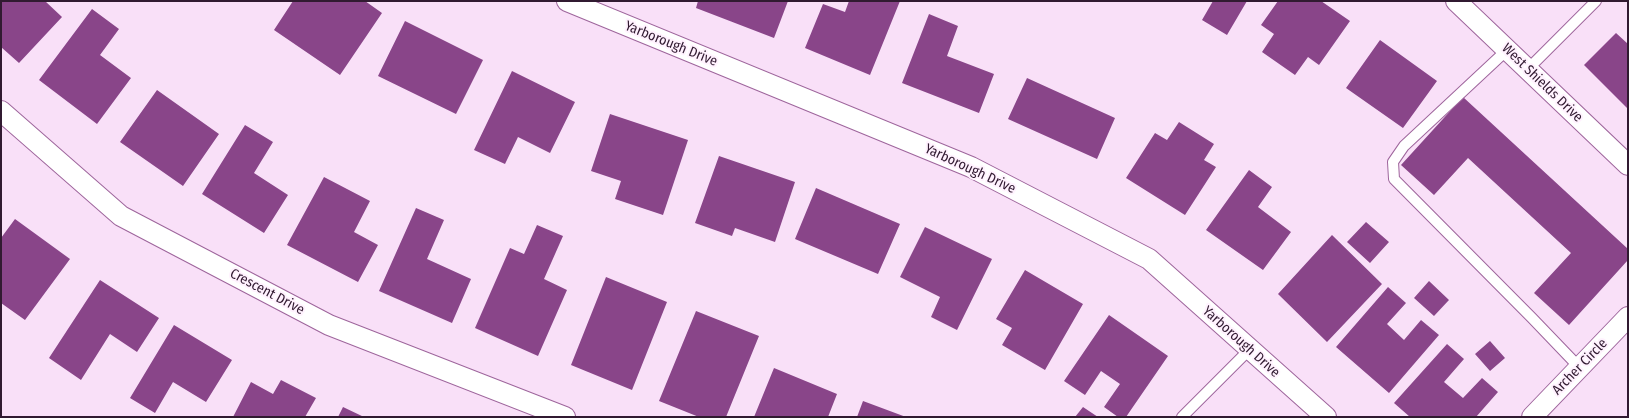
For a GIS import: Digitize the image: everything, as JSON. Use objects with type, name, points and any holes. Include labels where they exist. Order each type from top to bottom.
[{"type":"street","name":"Yarborough Drive","points":[[566,1],[971,167],[1149,259],[1326,417]]},
{"type":"street","name":"West Shields Drive","points":[[1456,1],[1628,165]]},
{"type":"street","name":"Crescent Drive","points":[[1,111],[121,216],[329,325],[565,417]]},
{"type":"street","name":"Archer Circle","points":[[1532,417],[1628,317]]},
{"type":"lane","points":[[1528,69],[1596,1]]},
{"type":"lane","points":[[1508,49],[1404,146],[1393,162],[1394,180],[1579,367]]},
{"type":"lane","points":[[1182,417],[1250,349]]},
{"type":"building","points":[[1,1],[45,1],[62,17],[19,63],[1,47]]},
{"type":"building","points":[[293,1],[365,1],[382,13],[340,75],[274,30]]},
{"type":"building","points":[[698,1],[788,1],[774,38],[696,8]]},
{"type":"building","points":[[849,1],[900,1],[870,75],[805,48],[823,4],[845,12]]},
{"type":"building","points":[[1213,1],[1247,1],[1227,35],[1202,20]]},
{"type":"building","points":[[1278,1],[1321,1],[1350,21],[1319,65],[1308,57],[1295,75],[1262,52],[1274,34],[1261,25]]},
{"type":"building","points":[[92,9],[119,29],[100,55],[131,78],[97,124],[39,80]]},
{"type":"building","points":[[929,14],[958,26],[947,56],[994,74],[979,113],[902,83]]},
{"type":"building","points":[[405,21],[483,60],[456,114],[378,76]]},
{"type":"building","points":[[1616,33],[1628,44],[1628,109],[1584,65]]},
{"type":"building","points":[[1380,40],[1437,81],[1403,128],[1346,88]]},
{"type":"building","points":[[512,71],[575,102],[550,153],[518,137],[505,164],[474,150]]},
{"type":"building","points":[[1027,78],[1115,118],[1097,159],[1008,119]]},
{"type":"building","points":[[157,90],[219,134],[183,186],[120,142]]},
{"type":"building","points":[[1463,97],[1628,249],[1628,260],[1569,325],[1534,293],[1571,253],[1468,158],[1434,195],[1401,165]]},
{"type":"building","points":[[610,114],[688,140],[663,215],[615,199],[621,181],[591,171]]},
{"type":"building","points":[[1179,122],[1214,144],[1204,160],[1216,167],[1185,215],[1126,178],[1155,133],[1167,140]]},
{"type":"building","points":[[245,125],[273,142],[254,173],[288,195],[264,233],[202,194]]},
{"type":"building","points":[[719,156],[795,182],[775,242],[735,228],[732,236],[695,223]]},
{"type":"building","points":[[1249,170],[1272,187],[1258,207],[1291,232],[1263,270],[1206,230]]},
{"type":"building","points":[[324,177],[370,201],[354,232],[378,245],[358,282],[287,245]]},
{"type":"building","points":[[816,188],[900,224],[878,274],[795,239]]},
{"type":"building","points":[[416,208],[444,220],[427,259],[471,279],[452,323],[379,291]]},
{"type":"building","points":[[15,219],[70,259],[25,320],[1,303],[1,238]]},
{"type":"building","points":[[1366,222],[1389,242],[1370,263],[1347,242]]},
{"type":"building","points":[[537,225],[563,236],[544,279],[567,290],[538,356],[475,328],[510,248],[524,254]]},
{"type":"building","points":[[925,227],[992,259],[957,330],[931,317],[940,297],[900,277]]},
{"type":"building","points":[[1332,235],[1382,284],[1327,342],[1278,294]]},
{"type":"building","points":[[1025,270],[1083,304],[1045,370],[1002,345],[1012,328],[996,319]]},
{"type":"building","points":[[606,277],[667,302],[632,390],[571,365]]},
{"type":"building","points":[[100,280],[159,318],[137,352],[110,334],[81,380],[49,358]]},
{"type":"building","points":[[1429,281],[1449,300],[1434,316],[1414,298]]},
{"type":"building","points":[[1388,287],[1406,303],[1387,324],[1404,340],[1421,320],[1439,335],[1389,393],[1336,347]]},
{"type":"building","points":[[696,311],[759,336],[726,417],[699,417],[659,401]]},
{"type":"building","points":[[1109,315],[1168,356],[1126,417],[1118,417],[1104,407],[1120,384],[1101,371],[1085,395],[1064,381]]},
{"type":"building","points":[[174,325],[232,360],[206,402],[173,382],[155,413],[130,398]]},
{"type":"building","points":[[1490,341],[1505,358],[1490,371],[1475,354]]},
{"type":"building","points":[[1447,344],[1464,359],[1444,382],[1463,398],[1482,378],[1498,392],[1476,417],[1410,417],[1394,403]]},
{"type":"building","points":[[774,368],[837,394],[828,417],[754,417]]},
{"type":"building","points":[[281,380],[316,398],[305,417],[233,417],[251,382],[273,394]]},
{"type":"building","points":[[863,401],[906,417],[857,417]]},
{"type":"building","points":[[343,407],[364,417],[338,417]]},
{"type":"building","points":[[1083,407],[1098,417],[1075,417]]}]
